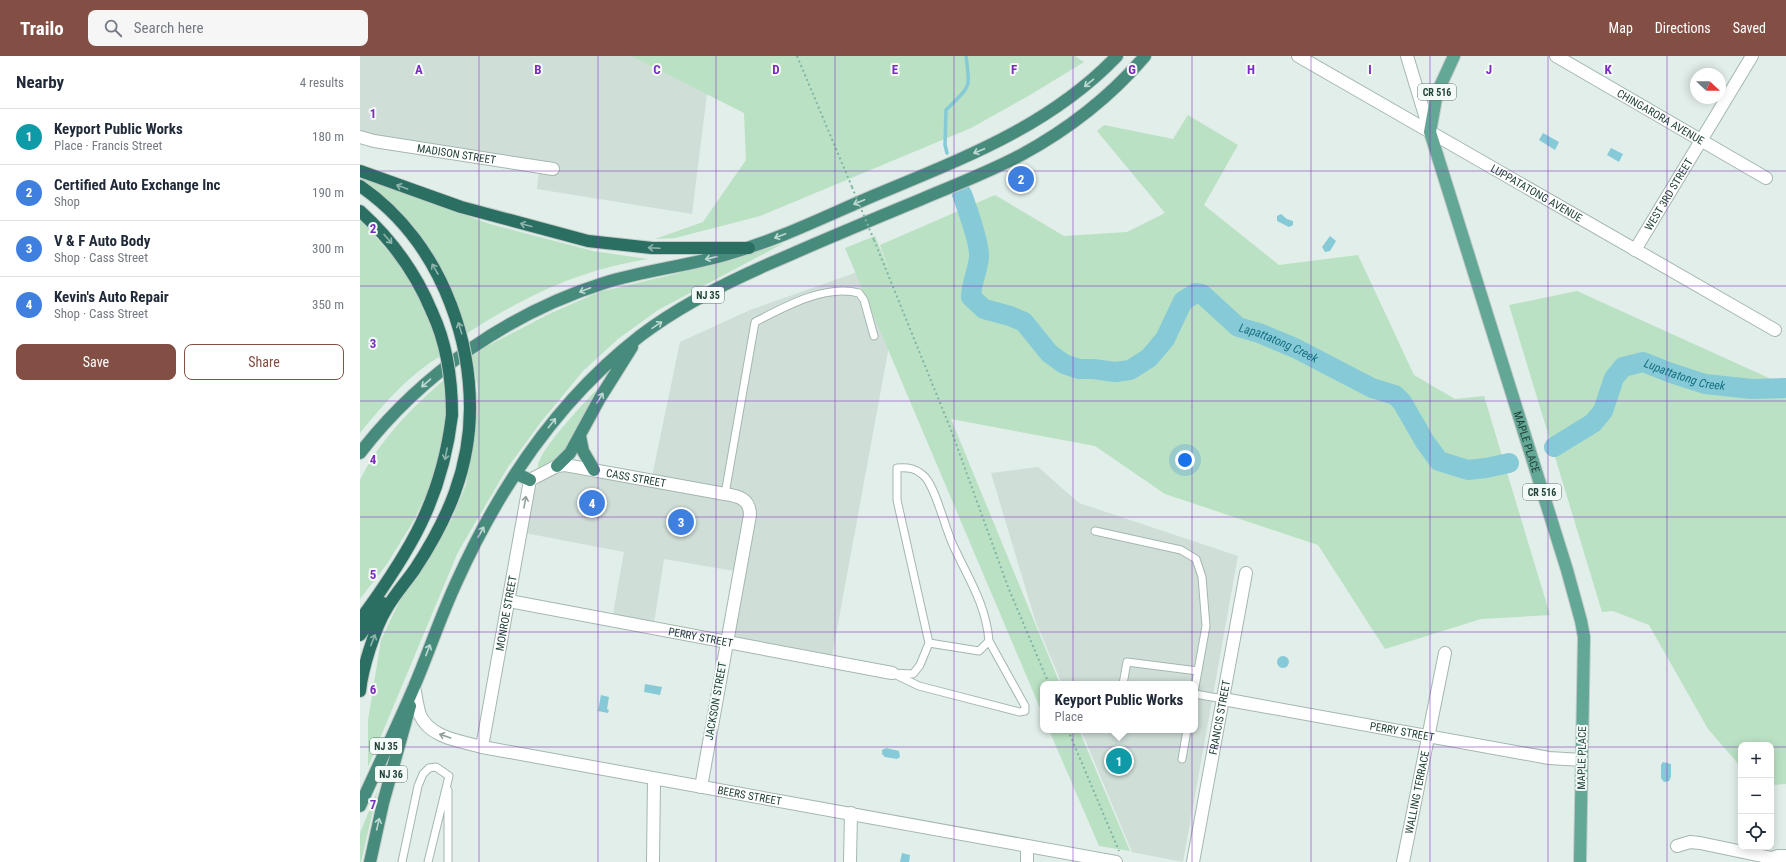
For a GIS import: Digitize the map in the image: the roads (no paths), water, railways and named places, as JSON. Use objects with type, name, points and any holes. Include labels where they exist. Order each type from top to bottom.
[{"type":"highway","points":[[360,452],[376,432],[404,403],[451,363],[505,327],[544,307],[610,281],[749,248],[997,143],[1062,104],[1093,80],[1117,56]]},
{"type":"highway","name":"NJ 35","points":[[360,806],[414,687],[443,612],[466,562],[485,526],[517,474],[548,429],[578,392],[639,338],[691,304],[763,267],[980,174],[1022,154],[1083,116],[1113,89],[1145,56]]},
{"type":"highway","points":[[360,171],[461,207],[588,240],[652,248],[749,248]]},
{"type":"highway","points":[[360,186],[382,204],[416,240],[439,275],[451,305],[465,348],[469,378],[470,408],[469,437],[461,477],[449,509],[415,569],[386,609],[370,648],[361,678],[360,691]]},
{"type":"highway","points":[[360,211],[394,246],[421,289],[432,312],[442,338],[448,367],[452,415],[443,465],[425,518],[396,570],[360,620]]},
{"type":"highway","points":[[557,466],[570,453],[600,398],[639,338]]},
{"type":"highway","points":[[360,462],[376,432]]},
{"type":"highway","points":[[580,436],[583,451],[594,470]]},
{"type":"highway","points":[[517,474],[530,480]]},
{"type":"highway","points":[[360,635],[436,533]]},
{"type":"highway","name":"NJ 36","points":[[370,862],[383,803],[406,724],[414,687]]},
{"type":"main road","name":"CR 516","points":[[1430,132],[1437,93],[1454,56]]},
{"type":"main road","name":"MAPLE PLACE","points":[[1430,132],[1581,621],[1584,637],[1580,862]]},
{"type":"street","name":"LUPPATATONG AVENUE","points":[[1298,56],[1316,61],[1430,132],[1775,330]]},
{"type":"street","name":"MAPLE PLACE","points":[[1407,56],[1430,132]]},
{"type":"street","name":"CHINGARORA AVENUE","points":[[1556,56],[1766,178]]},
{"type":"street","name":"WEST 3RD STREET","points":[[1635,250],[1752,56]]},
{"type":"street","name":"MADISON STREET","points":[[360,137],[382,142],[553,169]]},
{"type":"street","name":"CASS STREET","points":[[557,466],[594,470],[725,494],[744,499]]},
{"type":"street","points":[[530,480],[557,466]]},
{"type":"street","name":"MONROE STREET","points":[[482,747],[530,480]]},
{"type":"street","name":"JACKSON STREET","points":[[701,787],[750,515],[749,506],[744,499]]},
{"type":"street","name":"FRANCIS STREET","points":[[1193,862],[1246,573]]},
{"type":"street","name":"PERRY STREET","points":[[508,601],[892,673]]},
{"type":"street","name":"WALLING TERRACE","points":[[1403,862],[1445,653]]},
{"type":"street","name":"BEERS STREET","points":[[414,687],[420,714],[431,729],[443,735],[482,747],[1027,846],[1118,858]]},
{"type":"street","name":"PERRY STREET","points":[[1223,699],[1549,758],[1582,760]]},
{"type":"street","points":[[653,862],[654,779]]},
{"type":"street","points":[[850,814],[850,862]]},
{"type":"street","points":[[1677,846],[1690,842],[1700,843],[1772,860],[1778,856],[1786,856]]},
{"type":"street","points":[[1027,846],[1027,862]]},
{"type":"lane","points":[[725,494],[755,322],[797,300],[828,292],[853,291],[859,293],[864,300],[874,336]]},
{"type":"lane","points":[[910,467],[925,477],[936,500],[952,544],[969,575],[987,621],[989,642],[1025,706],[1025,711],[1019,712],[919,686],[892,673],[913,674],[920,665],[929,643],[897,500],[897,468],[910,467]]},
{"type":"lane","points":[[1095,531],[1181,550],[1196,559],[1202,577],[1206,626],[1196,681]]},
{"type":"lane","points":[[929,643],[979,651],[989,642]]},
{"type":"lane","points":[[1124,681],[1127,662],[1198,671]]},
{"type":"lane","points":[[1198,695],[1223,699]]},
{"type":"lane","points":[[1182,759],[1186,733]]},
{"type":"lane","points":[[402,862],[418,786],[423,774],[429,768],[436,767],[444,771],[449,776],[448,862]]},
{"type":"lane","points":[[428,862],[448,778]]},
{"type":"water","points":[[1543,133],[1559,142],[1555,150],[1539,140]]},
{"type":"water","points":[[1611,148],[1623,154],[1619,162],[1607,155]]},
{"type":"water","points":[[1281,214],[1287,219],[1293,221],[1293,225],[1289,227],[1277,221],[1277,216]]},
{"type":"water","points":[[1330,236],[1336,241],[1330,251],[1325,252],[1322,247]]},
{"type":"water","points":[[1281,656],[1285,656],[1289,662],[1285,668],[1281,668],[1277,664],[1277,660]]},
{"type":"water","points":[[645,684],[662,687],[660,695],[644,692]]},
{"type":"water","points":[[601,695],[609,697],[607,709],[609,710],[608,713],[598,711]]},
{"type":"water","points":[[886,748],[899,751],[900,757],[897,759],[885,757],[882,754],[882,750]]},
{"type":"water","points":[[1663,762],[1671,764],[1671,777],[1669,781],[1664,782],[1661,778],[1661,765]]},
{"type":"water","points":[[902,853],[910,855],[909,862],[900,862]]},
{"type":"waterway","name":"Lapattatong Creek","points":[[947,153],[945,145],[946,110],[967,87],[968,76],[966,56]]},
{"type":"waterway","name":"Lapattatong Creek","points":[[962,194],[973,226],[979,251],[971,297],[984,309],[1010,316],[1024,322],[1049,353],[1064,364],[1079,369],[1115,372],[1130,370],[1149,358],[1165,339],[1183,301],[1196,293],[1202,294],[1238,327],[1259,333],[1295,348],[1372,388],[1395,395],[1402,402],[1425,442],[1439,461],[1468,470],[1509,463]]},
{"type":"waterway","name":"Lupattatong Creek","points":[[1554,447],[1593,423],[1603,411],[1614,378],[1623,367],[1643,362],[1705,384],[1752,389],[1786,388]]},
{"type":"place","name":"Certified Auto Exchange Inc","points":[[1021,179]]},
{"type":"place","name":"Kevin's Auto Repair","points":[[592,503]]},
{"type":"place","name":"V & F Auto Body","points":[[681,522]]},
{"type":"place","name":"Keyport Public Works","points":[[1119,761]]}]
